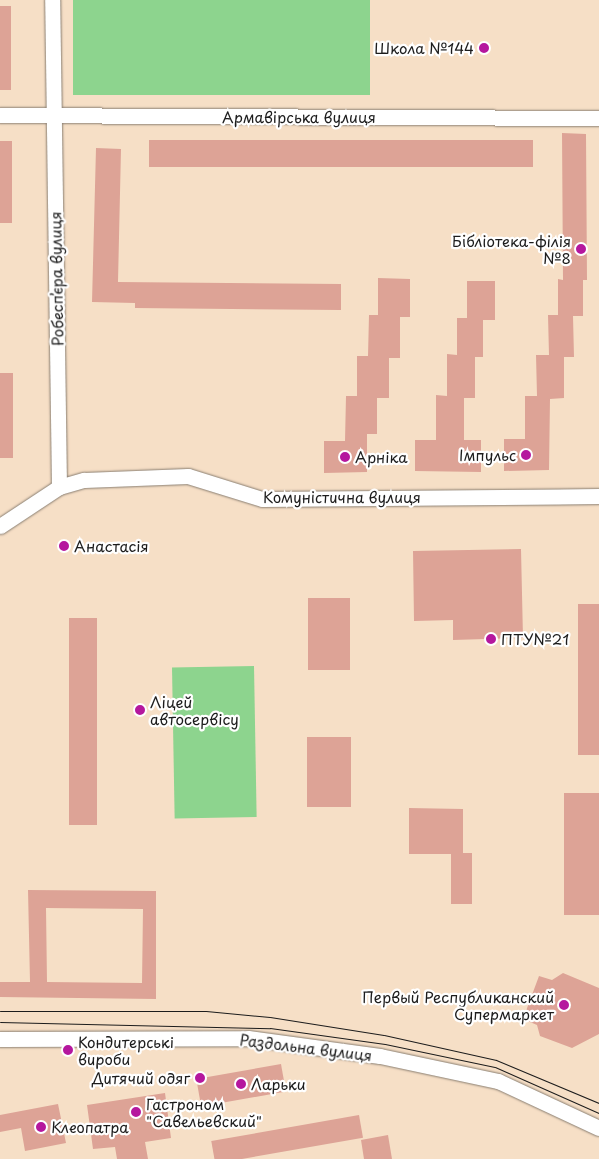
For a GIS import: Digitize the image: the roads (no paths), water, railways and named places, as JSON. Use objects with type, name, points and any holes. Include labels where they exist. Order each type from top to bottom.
[{"type":"street","name":"Робесп’єра вулиця","points":[[52,0],[59,487]]},
{"type":"street","name":"Армавірська вулиця","points":[[0,115],[599,118]]},
{"type":"street","name":"Комуністична вулиця","points":[[59,487],[84,480],[181,476],[262,499],[599,496]]},
{"type":"street","points":[[0,526],[59,487]]},
{"type":"street","name":"Раздольна вулиця","points":[[0,1039],[248,1038],[380,1056],[498,1081],[599,1128]]},
{"type":"tram line","points":[[0,1011],[206,1011],[270,1017],[384,1035],[496,1060],[599,1103]]},
{"type":"tram line","points":[[0,1022],[270,1028],[385,1044],[495,1067],[599,1113]]},
{"type":"place","name":"Школа №144","points":[[484,48]]},
{"type":"place","name":"Бібліотека-філія №8","points":[[581,249]]},
{"type":"place","name":"Імпульс","points":[[526,455]]},
{"type":"place","name":"Арніка","points":[[345,457]]},
{"type":"place","name":"Анастасія","points":[[64,546]]},
{"type":"place","name":"ПТУ№21","points":[[491,639]]},
{"type":"place","name":"Ліцей автосервісу","points":[[140,710]]},
{"type":"place","name":"Первый Республиканский Супермаркет","points":[[564,1005]]},
{"type":"place","name":"Кондитерські вироби","points":[[68,1050]]},
{"type":"place","name":"Дитячий одяг","points":[[200,1078]]},
{"type":"place","name":"Ларьки","points":[[241,1084]]},
{"type":"place","name":"Гастроном \"Савельевский\"","points":[[136,1112]]},
{"type":"place","name":"Клеопатра","points":[[41,1127]]}]
